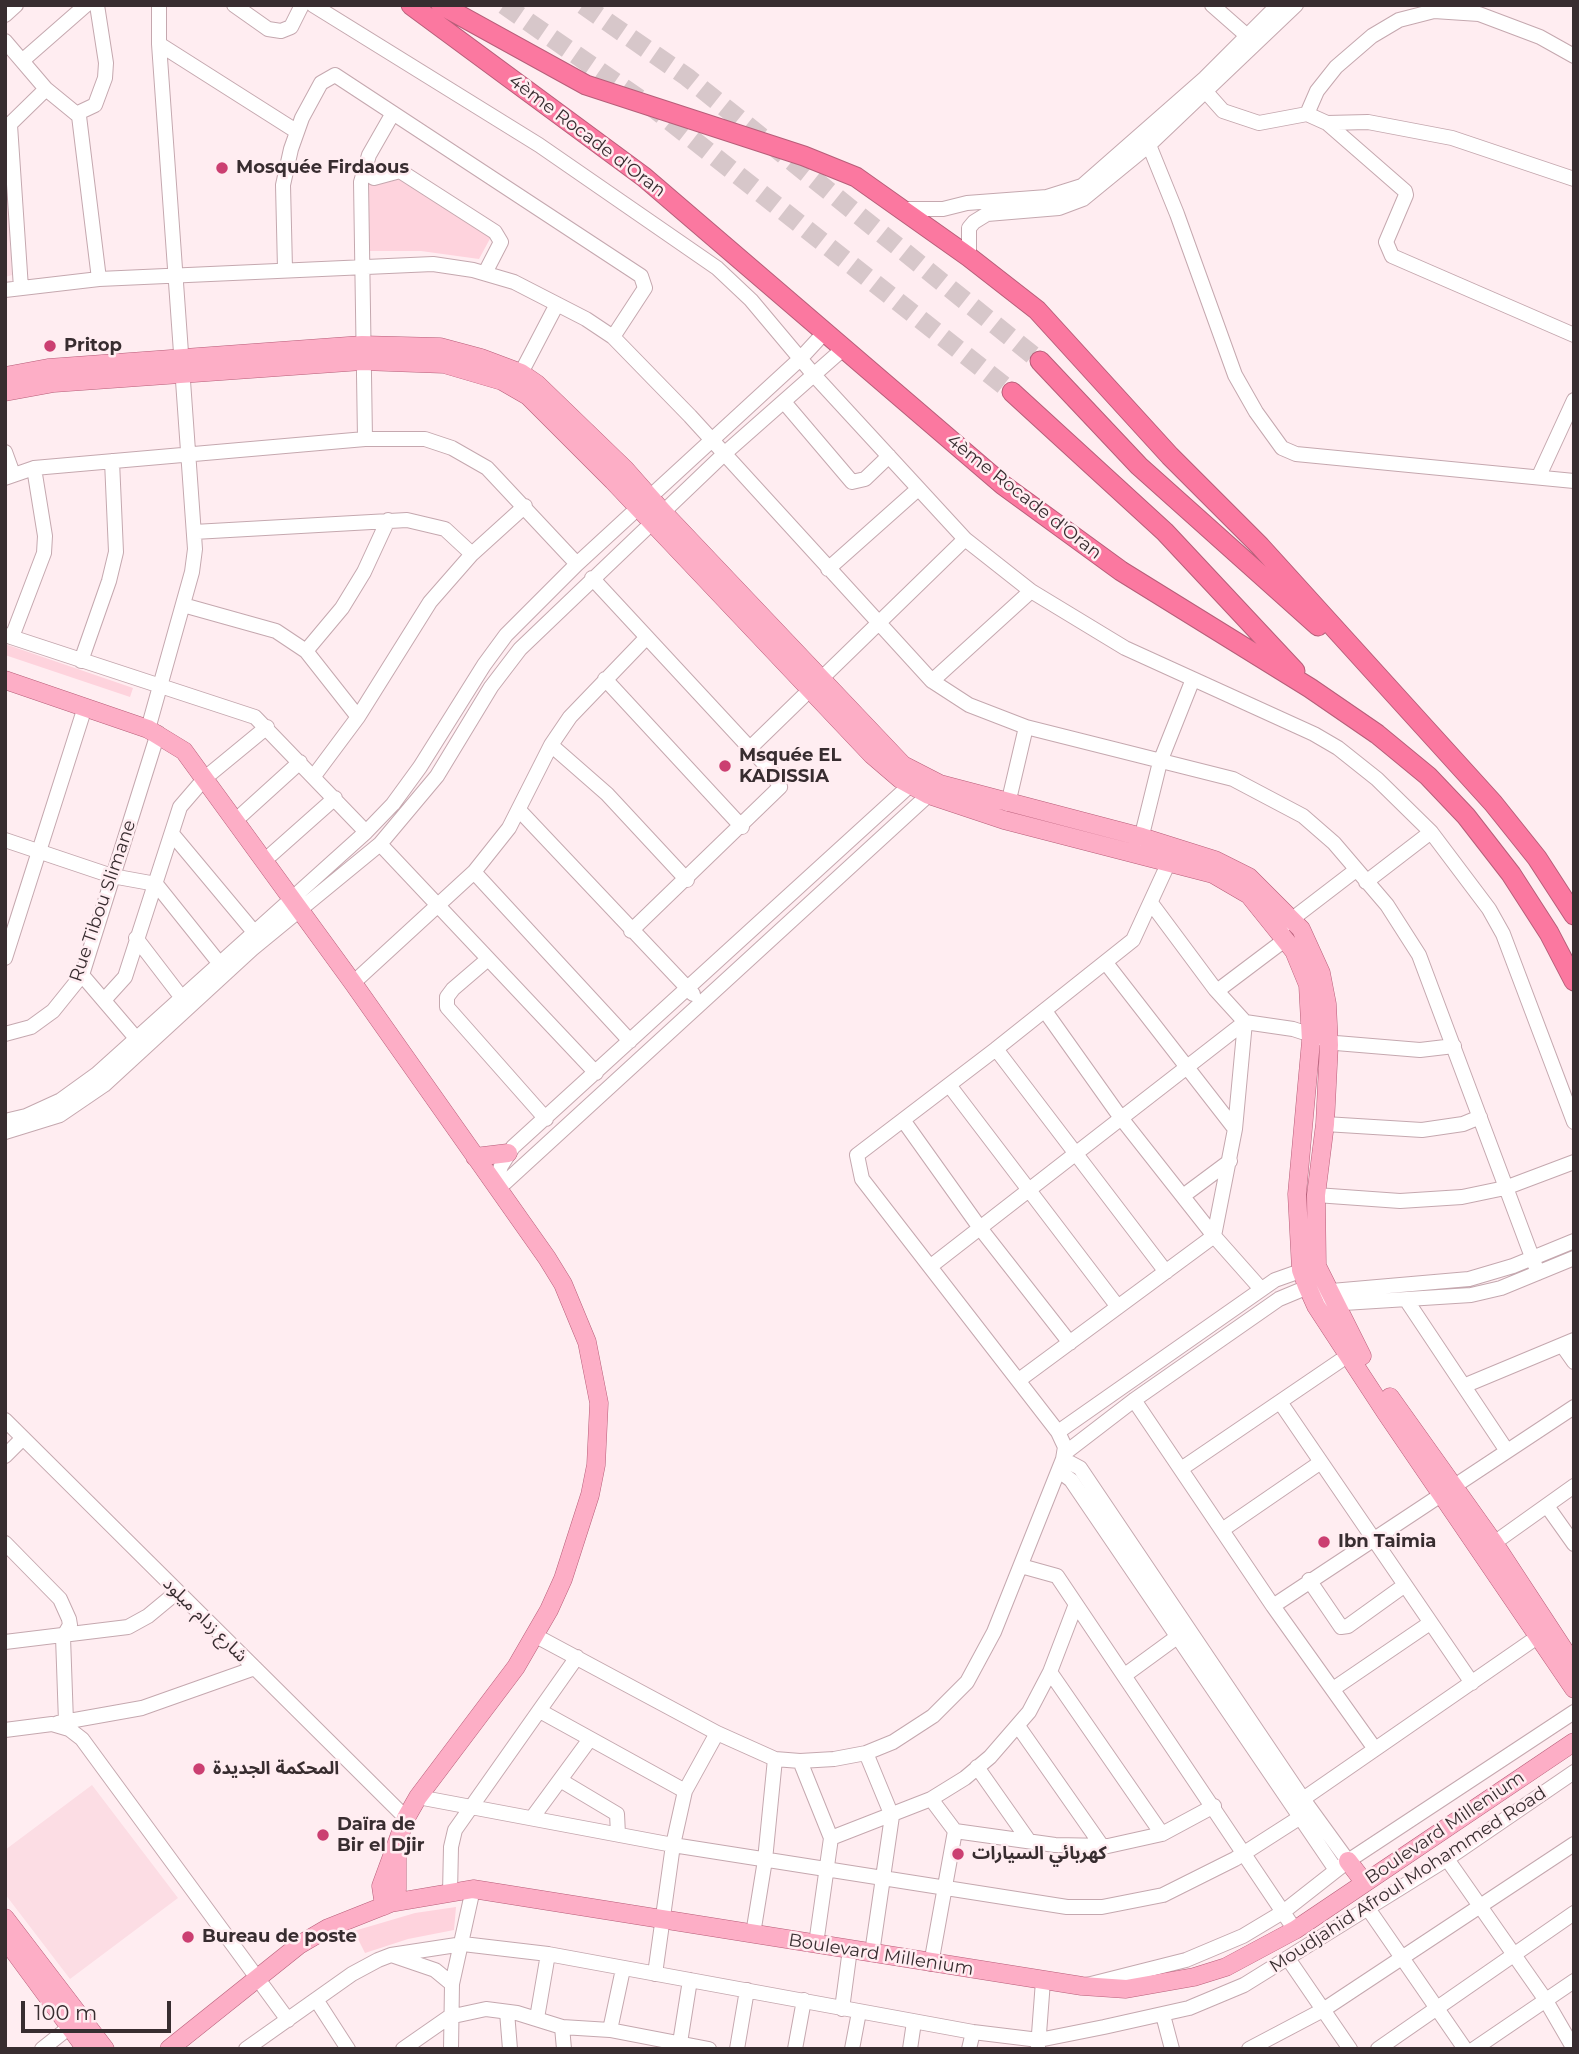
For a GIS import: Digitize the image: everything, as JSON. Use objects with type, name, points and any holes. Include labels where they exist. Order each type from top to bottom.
[{"type":"highway","name":"4ème Rocade d'Oran","points":[[411,5],[644,177],[1003,485],[1121,571],[1310,688],[1418,768],[1466,816],[1530,901],[1574,981]]},
{"type":"highway","name":"4ème Rocade d'Oran","points":[[441,5],[586,85],[804,156],[856,177],[970,257],[1037,310],[1170,456],[1260,546],[1502,813],[1537,858],[1574,915]]},
{"type":"highway","points":[[1040,360],[1139,466],[1271,587],[1372,672]]},
{"type":"highway","points":[[1012,392],[1165,531],[1310,688]]},
{"type":"main road","points":[[5,376],[48,368],[181,366],[440,347],[521,373],[591,433],[651,510]]},
{"type":"main road","points":[[362,353],[444,364],[502,382],[528,396],[651,510],[816,686],[904,765],[916,780],[1004,820],[1213,874],[1249,895],[1286,929],[1301,929],[1321,973],[1328,1040],[1325,1124],[1316,1195],[1317,1287]]},
{"type":"main road","points":[[5,391],[181,366]]},
{"type":"main road","points":[[6,682],[153,731],[184,751],[353,983],[547,1258],[577,1312],[590,1352],[599,1403],[597,1454],[590,1495],[563,1579],[536,1636],[418,1797],[406,1818],[396,1846],[392,1870],[380,1891],[388,1904]]},
{"type":"main road","points":[[934,790],[1008,804],[1142,837],[1215,860],[1248,877],[1286,929],[1308,985],[1311,1034],[1297,1194],[1317,1287],[1353,1353],[1544,1633],[1574,1665]]},
{"type":"main road","points":[[475,1157],[508,1153]]},
{"type":"main road","points":[[1447,1491],[1494,1543],[1574,1689]]},
{"type":"main road","name":"Boulevard Millenium","points":[[169,2049],[299,1945],[328,1928],[388,1904],[473,1889],[1082,1986],[1126,1989],[1194,1977],[1226,1967],[1295,1930],[1574,1742]]},
{"type":"main road","points":[[1342,1865],[1364,1882]]},
{"type":"main road","points":[[392,1870],[410,1886],[443,1894]]},
{"type":"main road","points":[[365,1912],[392,1870]]},
{"type":"main road","points":[[5,1918],[104,2049]]},
{"type":"main road","points":[[8,1947],[86,2049]]},
{"type":"street","points":[[5,15],[16,5]]},
{"type":"street","points":[[22,61],[86,5]]},
{"type":"street","points":[[78,113],[95,105],[105,78],[106,62],[97,5]]},
{"type":"street","name":"Rue Tibou Slimane","points":[[5,1034],[31,1027],[47,1016],[73,989],[82,975],[153,731],[160,684],[192,572],[194,532],[159,44],[159,5]]},
{"type":"street","points":[[234,5],[268,29],[281,32],[291,27],[302,5]]},
{"type":"street","points":[[313,5],[539,145],[717,268],[751,300],[814,376],[965,539],[1031,591],[1125,648],[1288,720],[1338,748],[1377,779],[1431,832],[1470,881],[1503,934],[1574,1122]]},
{"type":"street","points":[[1212,5],[1251,39]]},
{"type":"street","points":[[970,257],[969,228],[981,217],[1083,199],[1149,145],[1251,39],[1278,5]]},
{"type":"street","points":[[1251,39],[1296,5]]},
{"type":"street","points":[[1307,114],[1317,91],[1336,67],[1371,36],[1399,20],[1434,11],[1479,14],[1540,37],[1574,56]]},
{"type":"street","points":[[5,41],[46,89],[78,113],[99,279]]},
{"type":"street","points":[[159,44],[296,131]]},
{"type":"street","points":[[285,269],[283,185],[296,131],[321,83],[331,75],[340,77],[641,276],[645,288],[612,337]]},
{"type":"street","points":[[904,209],[943,209],[967,203],[1049,203],[1082,186],[1202,88]]},
{"type":"street","points":[[1202,88],[1223,111],[1259,123],[1307,114],[1327,123],[1405,191],[1406,195],[1386,242],[1392,256],[1574,335]]},
{"type":"street","points":[[21,288],[7,127],[46,89]]},
{"type":"street","points":[[365,439],[359,212],[362,171],[393,113]]},
{"type":"street","points":[[1327,123],[1368,122],[1452,138],[1574,179]]},
{"type":"street","points":[[1149,145],[1177,214],[1235,376],[1282,448],[1296,454],[1574,481]]},
{"type":"street","points":[[362,171],[374,178],[400,171],[495,232],[501,242],[485,273]]},
{"type":"street","points":[[5,290],[99,279],[433,264],[485,273],[514,282],[557,303],[612,337],[710,438],[932,681],[969,705],[1026,727],[1233,779],[1303,816],[1334,843],[1392,913],[1419,955],[1538,1273]]},
{"type":"street","points":[[521,373],[557,303]]},
{"type":"street","points":[[5,1132],[61,1115],[104,1085],[182,998],[254,932],[297,905],[380,844],[437,776],[501,672],[520,649],[592,578],[710,438],[800,359],[824,332]]},
{"type":"street","points":[[5,1121],[26,1116],[61,1100],[141,1043],[252,949],[393,804],[420,768],[484,665],[506,635],[577,564],[724,454],[843,349]]},
{"type":"street","points":[[1539,476],[1574,400]]},
{"type":"street","points":[[783,402],[852,482],[865,479],[889,456]]},
{"type":"street","points":[[5,452],[9,476],[34,468],[112,461],[365,439],[425,439],[452,448],[487,468],[577,564]]},
{"type":"street","points":[[81,661],[109,581],[116,552],[112,461]]},
{"type":"street","points":[[34,468],[45,536],[44,554],[8,636],[240,710],[267,727],[366,832]]},
{"type":"street","points":[[828,569],[918,489]]},
{"type":"street","points":[[314,776],[358,717],[430,601],[472,554],[525,506]]},
{"type":"street","points":[[306,652],[342,608],[364,572],[388,520]]},
{"type":"street","points":[[194,532],[407,520],[446,529],[472,554]]},
{"type":"street","points":[[750,748],[965,539]]},
{"type":"street","points":[[592,578],[776,776],[780,787],[742,827],[631,931]]},
{"type":"street","points":[[932,681],[1031,591]]},
{"type":"street","points":[[183,605],[276,631],[306,652],[358,717]]},
{"type":"street","points":[[353,983],[439,907],[474,872],[519,810],[551,746],[570,717],[646,639]]},
{"type":"street","points":[[605,679],[742,827]]},
{"type":"street","points":[[1137,855],[1160,762],[1193,679]]},
{"type":"street","points":[[5,958],[85,707]]},
{"type":"street","points":[[105,999],[125,976],[180,807],[205,778],[267,727]]},
{"type":"street","points":[[1008,804],[1026,727]]},
{"type":"street","points":[[551,746],[607,794],[687,880]]},
{"type":"street","points":[[236,820],[300,762]]},
{"type":"street","points":[[496,1187],[508,1153],[916,780]]},
{"type":"street","points":[[496,1187],[934,790]]},
{"type":"street","points":[[264,861],[335,798]]},
{"type":"street","points":[[519,810],[701,1002]]},
{"type":"street","points":[[1366,881],[1431,832]]},
{"type":"street","points":[[173,835],[254,932]]},
{"type":"street","points":[[5,840],[39,854],[112,876],[156,884],[220,964]]},
{"type":"street","points":[[380,844],[596,1073]]},
{"type":"street","points":[[1168,864],[1133,940],[857,1155],[858,1169],[862,1179],[1058,1432],[1062,1461],[1071,1480],[1177,1637],[1195,1651],[1303,1800],[1342,1865]]},
{"type":"street","points":[[1217,991],[1356,870]]},
{"type":"street","points":[[474,872],[631,1041]]},
{"type":"street","points":[[1151,903],[1217,991],[1245,1022],[1311,1034],[1328,1040],[1420,1049],[1454,1046]]},
{"type":"street","points":[[136,938],[182,998]]},
{"type":"street","points":[[488,958],[453,989],[447,997],[447,1007],[546,1118]]},
{"type":"street","points":[[1106,963],[1235,1129]]},
{"type":"street","points":[[82,975],[141,1043]]},
{"type":"street","points":[[1045,1011],[1122,1118],[1214,1236],[1261,1289]]},
{"type":"street","points":[[931,1266],[1245,1022]]},
{"type":"street","points":[[1018,1380],[1214,1236],[1235,1129],[1245,1022]]},
{"type":"street","points":[[996,1049],[1166,1272]]},
{"type":"street","points":[[949,1085],[1027,1191],[1118,1307]]},
{"type":"street","points":[[1325,1124],[1422,1130],[1463,1124],[1480,1117]]},
{"type":"street","points":[[903,1120],[980,1228],[1070,1343]]},
{"type":"street","points":[[1183,1196],[1230,1161]]},
{"type":"street","points":[[1316,1195],[1400,1201],[1430,1200],[1506,1188],[1574,1162]]},
{"type":"street","points":[[536,1636],[717,1733],[775,1759],[800,1761],[866,1752],[915,1730],[967,1682],[982,1660],[1062,1461],[1134,1400],[1279,1299],[1317,1287],[1446,1283],[1491,1274],[1574,1241]]},
{"type":"street","points":[[1058,1432],[1282,1276],[1317,1287],[1407,1301],[1471,1295],[1574,1258]]},
{"type":"street","points":[[1407,1301],[1466,1385],[1507,1451]]},
{"type":"street","points":[[1466,1385],[1568,1343],[1574,1362]]},
{"type":"street","points":[[1181,1469],[1353,1353]]},
{"type":"street","points":[[1134,1400],[1273,1606],[1375,1749]]},
{"type":"street","points":[[1280,1402],[1472,1683]]},
{"type":"street","points":[[1273,1606],[1574,1407]]},
{"type":"street","name":"شارع زدام ميلود","points":[[5,1420],[406,1818]]},
{"type":"street","points":[[5,1456],[23,1438]]},
{"type":"street","points":[[1062,1461],[1080,1468],[1299,1818],[1342,1865]]},
{"type":"street","points":[[1222,1530],[1321,1462]]},
{"type":"street","points":[[1494,1543],[1574,1486]]},
{"type":"street","points":[[1546,1506],[1574,1544]]},
{"type":"street","points":[[5,1544],[63,1603],[70,1625],[63,1637],[59,1723]]},
{"type":"street","points":[[5,1562],[22,1561]]},
{"type":"street","points":[[1021,1566],[1057,1576],[1295,1930]]},
{"type":"street","points":[[1309,1580],[1341,1627],[1348,1626],[1405,1585]]},
{"type":"street","points":[[5,1642],[128,1627],[148,1616],[177,1592]]},
{"type":"street","points":[[831,1838],[931,1799],[977,1767],[1029,1712],[1049,1672],[1076,1604]]},
{"type":"street","points":[[1333,1689],[1430,1623]]},
{"type":"street","points":[[1303,1800],[1544,1633]]},
{"type":"street","points":[[1125,1675],[1177,1637]]},
{"type":"street","points":[[443,1894],[455,1830],[577,1657]]},
{"type":"street","points":[[5,1730],[59,1723],[172,1700],[255,1668]]},
{"type":"street","points":[[1049,1672],[1162,1834]]},
{"type":"street","points":[[540,1711],[685,1791]]},
{"type":"street","points":[[1082,1986],[1186,1960],[1219,1948],[1283,1912],[1342,1865],[1574,1712]]},
{"type":"street","points":[[59,1723],[82,1739],[288,2020]]},
{"type":"street","points":[[1018,1726],[1101,1846]]},
{"type":"street","points":[[655,1974],[673,1844],[685,1791],[717,1733]]},
{"type":"street","points":[[531,1818],[590,1739]]},
{"type":"street","points":[[866,1752],[892,1816],[872,1953]]},
{"type":"street","points":[[753,1934],[765,1860],[775,1759]]},
{"type":"street","points":[[800,1761],[831,1838],[816,1944]]},
{"type":"street","points":[[977,1767],[1029,1841]]},
{"type":"street","name":"Moudjahid Afroul Mohammed Road","points":[[256,2046],[352,1974],[391,1955],[463,1944],[548,1954],[1038,2044],[1163,2015],[1215,1999],[1289,1960],[1367,1907],[1447,1859],[1574,1772]]},
{"type":"street","points":[[560,1780],[617,1814],[618,1834]]},
{"type":"street","points":[[418,1797],[765,1860],[1068,1907],[1102,1907],[1163,1895],[1198,1880],[1299,1818]]},
{"type":"street","points":[[931,1799],[955,1831],[1029,1841],[1101,1846],[1162,1834],[1214,1806]]},
{"type":"street","points":[[931,1964],[955,1831]]},
{"type":"street","points":[[1259,2047],[1402,1960],[1574,1844]]},
{"type":"street","points":[[1447,1859],[1545,1999],[1574,2049]]},
{"type":"street","points":[[451,2049],[449,2017],[452,1984],[463,1944],[473,1889]]},
{"type":"street","points":[[1367,1907],[1465,2049]]},
{"type":"street","points":[[1378,2049],[1574,1913]]},
{"type":"street","points":[[842,2009],[850,1950]]},
{"type":"street","points":[[537,2018],[548,1954]]},
{"type":"street","points":[[391,1955],[429,1967],[452,1984]]},
{"type":"street","points":[[1289,1960],[1350,2049]]},
{"type":"street","points":[[622,2049],[615,2031],[624,1969]]},
{"type":"street","points":[[679,2046],[690,1980]]},
{"type":"street","points":[[1038,2044],[1043,1981]]},
{"type":"street","points":[[1474,2049],[1574,1981]]},
{"type":"street","points":[[737,2049],[747,1990]]},
{"type":"street","points":[[795,2049],[804,2000]]},
{"type":"street","points":[[317,2001],[348,2049]]},
{"type":"street","points":[[403,2049],[449,2017],[486,2010],[537,2018],[562,2027],[615,2031],[679,2046],[709,2049]]},
{"type":"street","points":[[507,2012],[510,2049]]},
{"type":"street","points":[[852,2049],[859,2012]]},
{"type":"street","points":[[1163,2015],[1172,2049]]},
{"type":"street","points":[[910,2049],[914,2022]]},
{"type":"street","points":[[42,2049],[71,2026]]},
{"type":"street","points":[[562,2027],[564,2049]]},
{"type":"street","points":[[970,2049],[973,2032]]},
{"type":"shaded area","points":[[5,136],[12,275],[5,277]]},
{"type":"shaded area","points":[[393,170],[492,235],[479,259],[421,251],[364,251],[368,175]]},
{"type":"shaded area","points":[[5,644],[133,688],[130,697],[5,655]]},
{"type":"shaded area","points":[[92,1785],[178,1898],[70,1979],[5,1894],[5,1850]]},
{"type":"shaded area","points":[[456,1907],[454,1930],[408,1939],[365,1953],[354,1931],[415,1913]]},
{"type":"tunnel","points":[[504,5],[657,111],[1012,392]]},
{"type":"tunnel","points":[[583,5],[687,77],[1040,361]]},
{"type":"place","name":"Mosquée Firdaous","points":[[222,168]]},
{"type":"place","name":"Pritop","points":[[50,346]]},
{"type":"place","name":"Msquée EL KADISSIA","points":[[725,766]]},
{"type":"place","name":"Ibn Taimia","points":[[1324,1542]]},
{"type":"place","name":"المحكمة الجديدة","points":[[199,1769]]},
{"type":"place","name":"Daïra de Bir el Djir","points":[[323,1835]]},
{"type":"place","name":"كهربائي السيارات","points":[[958,1854]]},
{"type":"place","name":"Bureau de poste","points":[[188,1937]]}]
